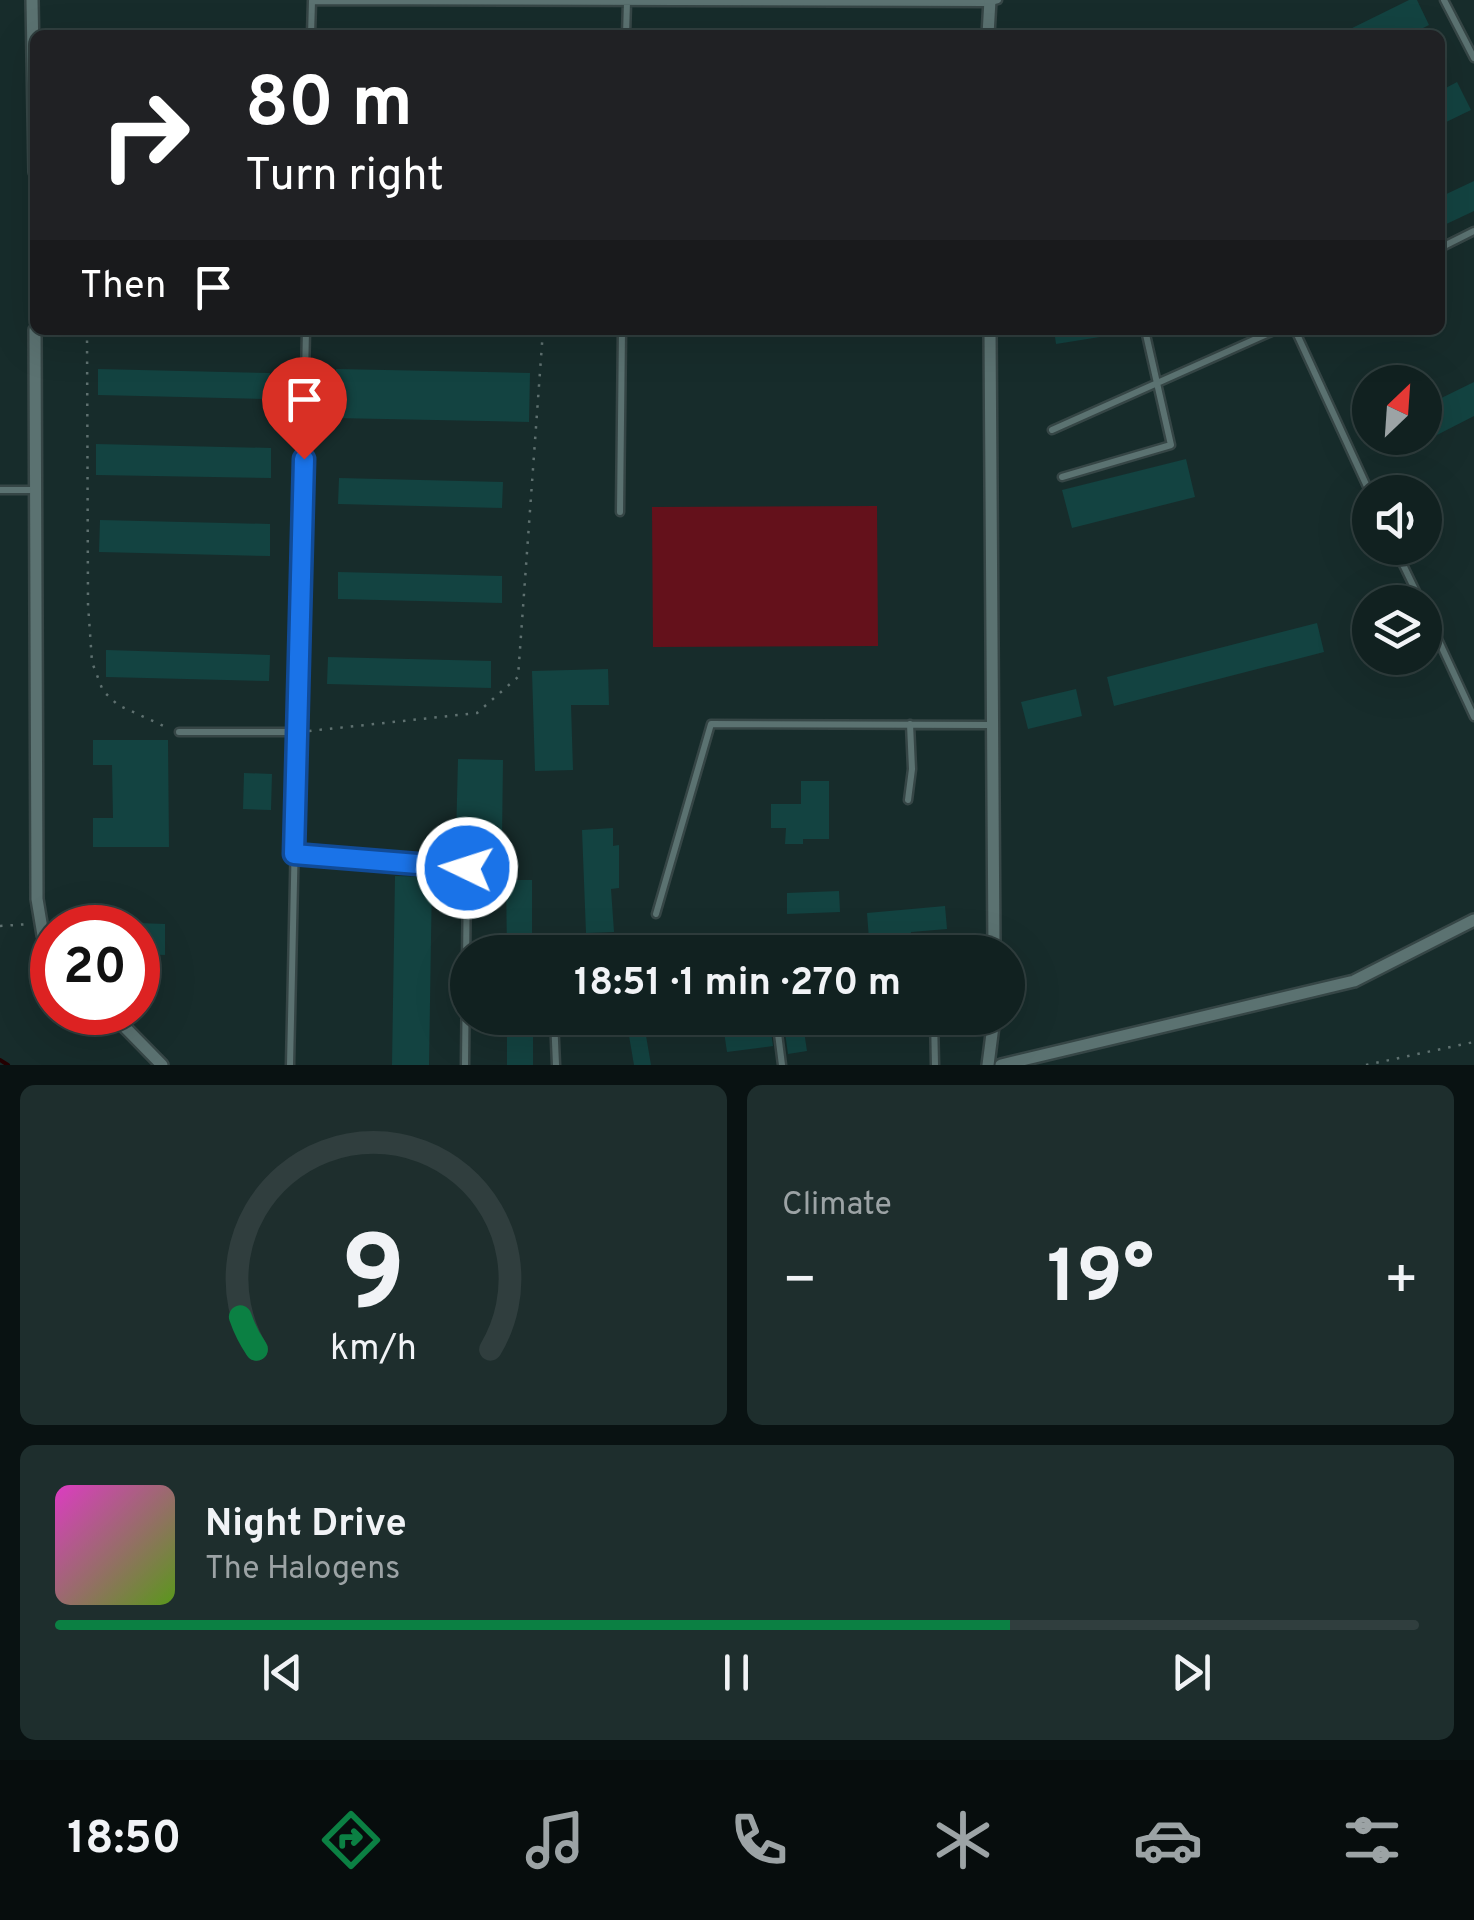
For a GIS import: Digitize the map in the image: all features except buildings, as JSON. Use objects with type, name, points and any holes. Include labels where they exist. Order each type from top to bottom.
[{"type":"street","points":[[32,0],[33,30]]},
{"type":"street","points":[[989,30],[992,1]]},
{"type":"street","points":[[36,335],[39,905]]},
{"type":"street","points":[[990,335],[994,935]]},
{"type":"street","points":[[1001,1065],[1354,981],[1474,920]]},
{"type":"street","points":[[133,1035],[162,1065]]},
{"type":"street","points":[[988,1065],[992,1035]]},
{"type":"lane","points":[[1444,0],[1474,58]]},
{"type":"lane","points":[[311,30],[312,1],[992,1]]},
{"type":"lane","points":[[626,30],[627,2]]},
{"type":"lane","points":[[1445,246],[1474,231]]},
{"type":"lane","points":[[290,1065],[306,335]]},
{"type":"lane","points":[[620,512],[622,335]]},
{"type":"lane","points":[[1062,476],[1171,446],[1146,335]]},
{"type":"lane","points":[[1052,430],[1265,335]]},
{"type":"lane","points":[[1297,335],[1362,475]]},
{"type":"lane","points":[[0,490],[35,490]]},
{"type":"lane","points":[[1442,648],[1474,717]]},
{"type":"lane","points":[[656,914],[711,724],[992,724]]},
{"type":"lane","points":[[908,800],[912,769],[910,724]]},
{"type":"lane","points":[[179,732],[298,732]]},
{"type":"lane","points":[[294,854],[467,868],[464,1065]]},
{"type":"lane","points":[[555,1035],[556,1065]]},
{"type":"lane","points":[[778,1035],[782,1065]]},
{"type":"lane","points":[[934,1035],[935,1065]]},
{"type":"path","points":[[87,335],[88,604],[92,662],[103,691],[118,705],[179,732]]},
{"type":"path","points":[[298,732],[477,713],[518,677],[543,335]]},
{"type":"path","points":[[0,926],[30,925]]},
{"type":"path","points":[[1366,1065],[1474,1042]]},
{"type":"shaded area","points":[[877,506],[878,646],[653,647],[652,507]]},
{"type":"waterway","points":[[0,1060],[8,1065]]},
{"type":"route","points":[[304,459],[294,854],[467,868]]}]
